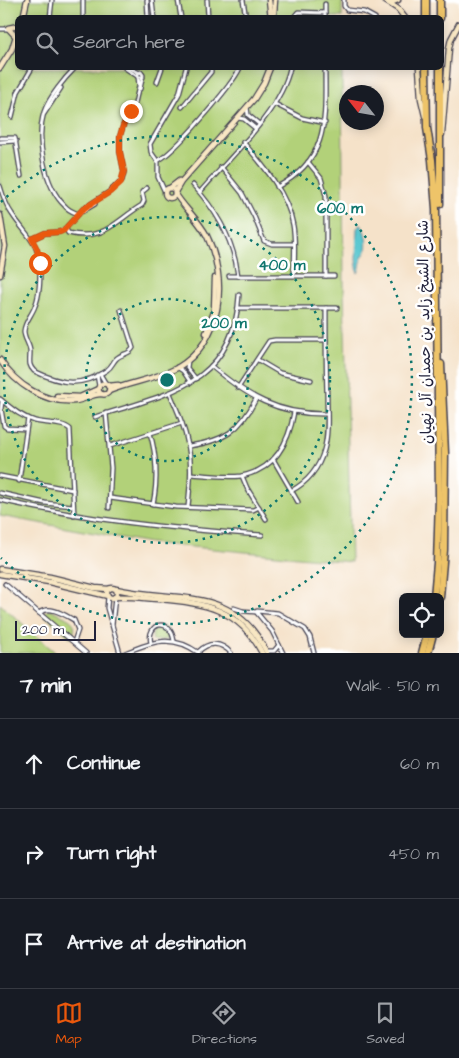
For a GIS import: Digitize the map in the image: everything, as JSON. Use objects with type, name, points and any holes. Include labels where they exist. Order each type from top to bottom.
[{"type":"highway","points":[[426,0],[426,15]]},
{"type":"highway","points":[[440,0],[440,15]]},
{"type":"highway","name":"شارع الشيخ زايد بن حمدان آل نهيان","points":[[426,70],[426,119],[433,168],[436,209],[441,550],[435,593]]},
{"type":"highway","name":"شارع الشيخ زايد بن حمدان آل نهيان","points":[[440,70],[441,357],[445,454],[440,593]]},
{"type":"highway","points":[[422,653],[426,638]]},
{"type":"highway","points":[[428,653],[432,638]]},
{"type":"street","points":[[26,15],[28,0]]},
{"type":"street","points":[[50,15],[52,0]]},
{"type":"street","points":[[82,15],[83,0]]},
{"type":"street","points":[[148,0],[148,15]]},
{"type":"street","points":[[152,0],[154,15]]},
{"type":"street","points":[[178,0],[180,15]]},
{"type":"street","points":[[207,0],[208,15]]},
{"type":"street","points":[[243,0],[246,15]]},
{"type":"street","points":[[269,0],[272,15]]},
{"type":"street","points":[[272,15],[275,0]]},
{"type":"street","points":[[344,0],[344,6],[347,10],[361,11],[369,15]]},
{"type":"street","points":[[386,0],[393,2],[398,0]]},
{"type":"street","points":[[386,0],[402,15]]},
{"type":"street","points":[[299,15],[302,13],[325,13],[325,4]]},
{"type":"street","points":[[439,140],[444,126],[449,48],[451,39],[459,24]]},
{"type":"street","points":[[0,29],[9,29],[9,27],[15,26]]},
{"type":"street","points":[[9,29],[15,35]]},
{"type":"street","points":[[0,68],[15,42]]},
{"type":"street","points":[[0,74],[15,48]]},
{"type":"street","points":[[12,118],[18,92],[31,70]]},
{"type":"street","points":[[74,70],[44,115],[40,142],[48,176],[54,191],[68,209],[79,213]]},
{"type":"street","points":[[131,70],[140,75]]},
{"type":"street","points":[[32,239],[45,233],[60,232],[66,229],[79,213],[112,193],[125,178],[122,134],[136,105],[140,75],[143,70]]},
{"type":"street","points":[[157,82],[161,70]]},
{"type":"street","points":[[108,387],[167,372],[177,367],[188,359],[206,339],[215,320],[219,298],[215,259],[206,235],[196,219],[174,194],[160,183],[157,175],[158,161],[151,152],[150,144],[179,94],[185,70]]},
{"type":"street","points":[[182,106],[211,70]]},
{"type":"street","points":[[158,161],[166,156],[193,127],[230,84],[239,70]]},
{"type":"street","points":[[267,70],[252,98],[179,181],[168,189],[167,197],[174,194],[181,182],[260,91],[267,70]]},
{"type":"street","points":[[200,192],[275,104],[285,86],[289,70]]},
{"type":"street","points":[[277,187],[296,174],[308,162],[318,146],[325,123],[325,70]]},
{"type":"street","points":[[419,70],[422,106],[426,119]]},
{"type":"street","points":[[275,104],[302,118],[325,123]]},
{"type":"street","points":[[247,107],[248,115],[259,124]]},
{"type":"street","points":[[237,118],[244,119],[256,128]]},
{"type":"street","points":[[0,138],[15,140]]},
{"type":"street","points":[[0,142],[15,140]]},
{"type":"street","points":[[15,140],[21,176]]},
{"type":"street","points":[[243,142],[259,160],[277,187],[292,220],[294,275]]},
{"type":"street","points":[[308,162],[321,178],[326,196],[326,276]]},
{"type":"street","points":[[221,167],[242,193],[264,241],[269,244],[294,244]]},
{"type":"street","points":[[194,185],[218,216],[229,238],[234,251],[238,276]]},
{"type":"street","points":[[0,186],[6,205],[32,239],[39,254],[40,268],[37,302],[25,329],[31,368],[38,374],[71,383],[82,382],[109,369],[116,358],[130,353],[133,348],[121,310]]},
{"type":"street","points":[[66,229],[70,234],[87,236],[98,234],[110,228],[142,205],[144,200],[142,192],[147,188]]},
{"type":"street","points":[[0,360],[18,381],[31,390],[47,397],[73,401],[100,390],[102,384],[108,387],[115,386],[162,371],[177,364],[198,346],[211,323],[215,306],[216,287],[214,270],[210,252],[198,225],[174,194]]},
{"type":"street","points":[[0,215],[5,246],[0,275]]},
{"type":"street","points":[[0,224],[2,242],[0,266]]},
{"type":"street","points":[[229,276],[334,276]]},
{"type":"street","points":[[95,417],[170,393],[196,379],[211,366],[228,341],[234,326],[239,295]]},
{"type":"street","points":[[238,308],[337,308]]},
{"type":"street","points":[[292,491],[307,479],[320,460],[326,441],[326,308]]},
{"type":"street","points":[[238,388],[271,340],[326,340]]},
{"type":"street","points":[[0,354],[8,366],[20,378],[33,388],[48,394],[76,398],[100,390]]},
{"type":"street","points":[[188,359],[187,366],[196,379]]},
{"type":"street","points":[[258,360],[280,373],[311,380]]},
{"type":"street","points":[[211,366],[238,388],[256,399],[275,407],[294,412],[327,414]]},
{"type":"street","points":[[177,367],[191,382]]},
{"type":"street","points":[[186,375],[190,372]]},
{"type":"street","points":[[99,374],[108,387]]},
{"type":"street","points":[[99,374],[100,390]]},
{"type":"street","points":[[100,390],[106,394],[108,387]]},
{"type":"street","points":[[170,393],[182,423],[188,446],[191,474],[188,507]]},
{"type":"street","points":[[188,446],[214,441],[230,433],[246,417],[256,399]]},
{"type":"street","points":[[1,400],[28,418],[67,426],[70,429],[74,515]]},
{"type":"street","points":[[1,400],[4,426],[6,428],[26,429]]},
{"type":"street","points":[[191,474],[242,476],[256,471],[273,459],[288,439],[294,412]]},
{"type":"street","points":[[106,413],[110,446],[109,508]]},
{"type":"street","points":[[18,480],[28,418]]},
{"type":"street","points":[[110,446],[182,423]]},
{"type":"street","points":[[150,433],[156,465],[156,485],[153,504]]},
{"type":"street","points":[[273,459],[298,502]]},
{"type":"street","points":[[0,476],[73,490]]},
{"type":"street","points":[[242,476],[245,485],[266,519]]},
{"type":"street","points":[[0,493],[45,503],[73,506]]},
{"type":"street","points":[[110,498],[188,507],[252,510],[259,507]]},
{"type":"street","points":[[0,500],[74,515],[168,527],[262,535]]},
{"type":"street","points":[[0,569],[95,588],[186,597],[216,604],[232,612],[247,624],[261,640],[265,652]]},
{"type":"street","points":[[0,574],[49,582],[112,598],[186,601],[214,608],[232,618],[243,627],[265,652],[274,652],[280,644]]},
{"type":"street","points":[[5,584],[86,653]]},
{"type":"street","points":[[109,588],[107,592],[107,610],[120,653]]},
{"type":"street","points":[[112,625],[117,594],[116,589]]},
{"type":"street","points":[[234,608],[243,611],[278,613],[305,629],[310,637],[314,653]]},
{"type":"street","points":[[39,612],[44,609],[50,609],[74,620],[78,630],[74,642]]},
{"type":"street","points":[[107,610],[113,610]]},
{"type":"street","points":[[257,612],[272,631],[283,653]]},
{"type":"street","points":[[262,618],[265,612]]},
{"type":"street","points":[[151,643],[150,636],[152,630],[156,626],[162,625],[170,629],[174,641]]},
{"type":"street","points":[[125,653],[161,641],[174,641],[198,652],[205,646],[214,644],[224,646],[231,653]]},
{"type":"green space","points":[[0,0],[342,0],[342,15],[15,15],[15,70],[342,70],[342,85],[339,85],[339,130],[343,130],[344,291],[351,562],[150,543],[0,516]]},
{"type":"green space","points":[[0,604],[56,653],[0,653]]},
{"type":"green space","points":[[48,610],[56,612],[74,624],[71,638],[43,614]]},
{"type":"green space","points":[[160,626],[168,630],[170,639],[153,641],[153,632]]},
{"type":"water","points":[[361,224],[366,236],[367,247],[361,259],[358,273],[356,260],[357,228]]},
{"type":"route","points":[[40,263],[37,249],[32,239],[41,234],[64,230],[83,209],[110,192],[122,180],[124,171],[120,152],[120,136],[131,111]]}]
